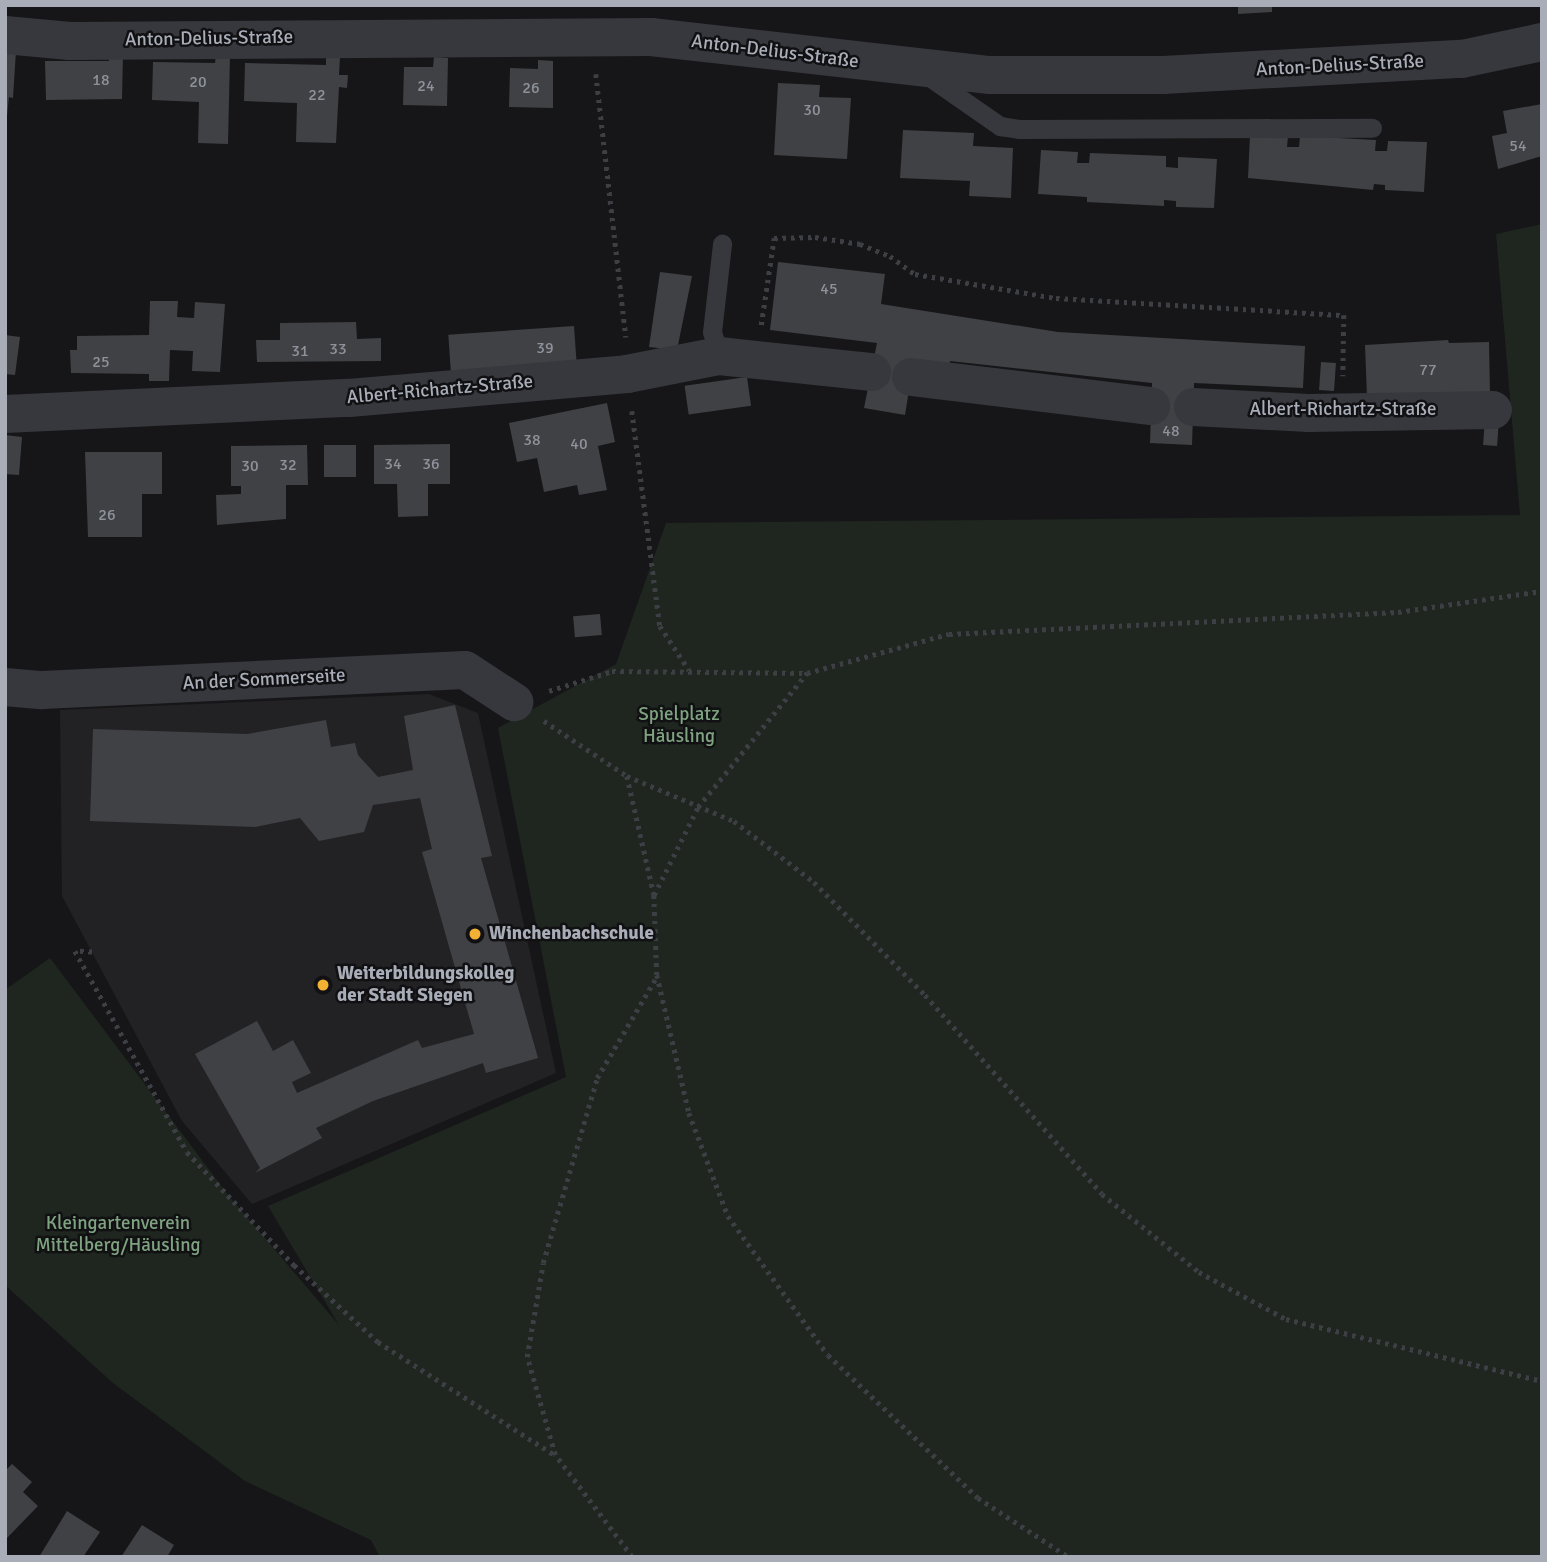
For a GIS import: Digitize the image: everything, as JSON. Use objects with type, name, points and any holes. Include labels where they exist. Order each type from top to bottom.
[{"type":"street","name":"Anton-Delius-Straße","points":[[5,35],[70,41],[590,35],[651,37],[990,75],[1163,75],[1462,60],[1542,42]]},
{"type":"street","name":"Albert-Richartz-Straße","points":[[5,414],[349,398],[627,374],[738,358],[872,372]]},
{"type":"street","points":[[911,377],[1151,406]]},
{"type":"street","name":"Albert-Richartz-Straße","points":[[1193,407],[1342,413],[1493,410]]},
{"type":"street","name":"An der Sommerseite","points":[[5,687],[43,690],[465,670],[514,702]]},
{"type":"lane","points":[[918,69],[1000,126],[1018,129],[1372,128]]},
{"type":"lane","points":[[722,244],[712,332],[738,358]]},
{"type":"path","points":[[590,35],[623,285]]},
{"type":"path","points":[[738,358],[774,239],[815,237],[860,244],[890,256],[915,274],[1056,299],[1345,315],[1342,413]]},
{"type":"path","points":[[645,512],[660,626],[689,670]]},
{"type":"path","points":[[514,702],[612,671],[807,673],[949,634],[1398,612],[1542,591]]},
{"type":"path","points":[[654,894],[698,807],[807,673]]},
{"type":"path","points":[[514,702],[626,776],[734,821],[814,882],[925,995],[1102,1194],[1199,1272],[1286,1319],[1542,1381]]},
{"type":"path","points":[[626,776],[654,894],[657,975],[689,1113],[728,1216],[828,1355],[978,1498],[1069,1557]]},
{"type":"path","points":[[92,952],[75,951],[187,1152],[294,1265],[378,1342],[555,1455],[632,1557]]},
{"type":"path","points":[[555,1455],[527,1357],[543,1263],[597,1078],[657,975]]},
{"type":"shaded area","name":"Weiterbildungskolleg der Stadt Siegen","points":[[429,694],[478,713],[556,1073],[252,1204],[182,1121],[62,896],[60,710]]},
{"type":"green space","points":[[1542,224],[1542,1557],[380,1557],[371,1540],[245,1481],[113,1383],[5,1285],[5,990],[50,958],[229,1196],[339,1325],[268,1206],[566,1077],[498,728],[616,664],[666,523],[1520,515],[1496,234]]},
{"type":"building","points":[[1238,5],[1272,5],[1272,12],[1238,14]]},
{"type":"building","points":[[5,50],[16,51],[13,98],[9,97],[7,116]]},
{"type":"building","points":[[109,53],[123,53],[122,99],[46,100],[45,61],[109,61]]},
{"type":"building","points":[[216,54],[230,55],[228,144],[198,143],[199,102],[152,100],[153,62],[215,63]]},
{"type":"building","points":[[326,57],[340,57],[339,75],[348,75],[347,88],[339,87],[336,143],[296,142],[297,103],[244,101],[245,63],[326,65]]},
{"type":"building","points":[[434,57],[448,58],[447,106],[403,105],[404,67],[433,67]]},
{"type":"building","points":[[538,60],[553,61],[553,108],[509,107],[510,68],[538,69]]},
{"type":"building","points":[[778,83],[820,85],[819,97],[851,98],[847,159],[774,155]]},
{"type":"building","points":[[1542,104],[1542,156],[1498,169],[1492,136],[1507,133],[1503,111]]},
{"type":"building","points":[[903,130],[974,133],[973,146],[1013,148],[1011,198],[969,196],[970,181],[900,178]]},
{"type":"building","points":[[1250,134],[1288,136],[1287,147],[1299,147],[1300,136],[1376,140],[1375,151],[1387,151],[1388,141],[1427,142],[1424,192],[1385,190],[1385,185],[1374,184],[1373,190],[1248,178]]},
{"type":"building","points":[[1041,150],[1078,152],[1077,163],[1089,163],[1090,153],[1166,156],[1166,167],[1178,168],[1178,157],[1217,159],[1214,208],[1176,207],[1176,201],[1164,200],[1164,206],[1087,202],[1087,197],[1038,194]]},
{"type":"building","points":[[778,262],[885,274],[881,304],[1058,332],[1305,346],[1303,388],[1194,383],[1192,445],[1150,443],[1152,383],[950,361],[948,375],[912,371],[905,415],[864,408],[877,343],[770,330]]},
{"type":"building","points":[[660,272],[692,276],[677,350],[649,347]]},
{"type":"building","points":[[150,301],[178,301],[177,317],[194,318],[195,302],[225,304],[220,372],[192,371],[193,351],[170,350],[169,381],[149,381],[149,374],[71,373],[70,350],[77,350],[77,336],[149,335]]},
{"type":"building","points":[[356,322],[357,339],[381,338],[381,361],[257,362],[256,340],[280,340],[280,323]]},
{"type":"building","points":[[574,326],[577,365],[451,374],[448,335]]},
{"type":"building","points":[[5,335],[20,337],[15,375],[5,374]]},
{"type":"building","points":[[1448,340],[1449,343],[1489,342],[1490,394],[1367,397],[1365,345]]},
{"type":"building","points":[[1321,362],[1336,363],[1334,391],[1319,390]]},
{"type":"building","points":[[747,377],[751,406],[689,414],[685,386]]},
{"type":"building","points":[[607,403],[615,442],[598,446],[607,490],[579,495],[577,485],[544,492],[537,458],[517,462],[509,423]]},
{"type":"building","points":[[1485,418],[1499,419],[1497,446],[1483,445]]},
{"type":"building","points":[[5,435],[22,437],[19,475],[5,474]]},
{"type":"building","points":[[450,444],[450,484],[428,484],[428,516],[398,517],[397,484],[374,484],[374,445]]},
{"type":"building","points":[[307,445],[308,485],[286,485],[286,519],[217,525],[216,495],[241,494],[241,486],[231,486],[231,446]]},
{"type":"building","points":[[324,445],[356,445],[356,477],[324,477]]},
{"type":"building","points":[[85,452],[162,452],[162,494],[142,494],[142,537],[88,537]]},
{"type":"building","points":[[600,614],[602,635],[575,637],[573,616]]},
{"type":"building","name":"Winchenbachschule","points":[[455,705],[492,856],[481,858],[538,1058],[486,1073],[483,1063],[373,1101],[316,1128],[322,1138],[255,1173],[260,1168],[195,1054],[257,1021],[273,1051],[293,1040],[311,1073],[292,1082],[297,1093],[418,1040],[422,1048],[474,1034],[422,852],[432,849],[420,798],[373,805],[364,832],[319,841],[300,818],[255,827],[90,821],[93,729],[247,734],[326,720],[331,747],[355,743],[358,755],[378,777],[413,770],[404,716]]},
{"type":"building","points":[[12,1464],[32,1482],[23,1492],[38,1506],[7,1538],[5,1471]]},
{"type":"building","points":[[67,1511],[100,1532],[83,1557],[39,1557]]},
{"type":"building","points":[[142,1525],[174,1545],[167,1557],[121,1557]]},
{"type":"place","name":"Winchenbachschule","points":[[475,934]]},
{"type":"place","name":"Weiterbildungskolleg der Stadt Siegen","points":[[323,985]]},
{"type":"park label","name":"Spielplatz Häusling","points":[[679,726]]},
{"type":"park label","name":"Kleingartenverein Mittelberg/Häusling","points":[[118,1235]]}]
